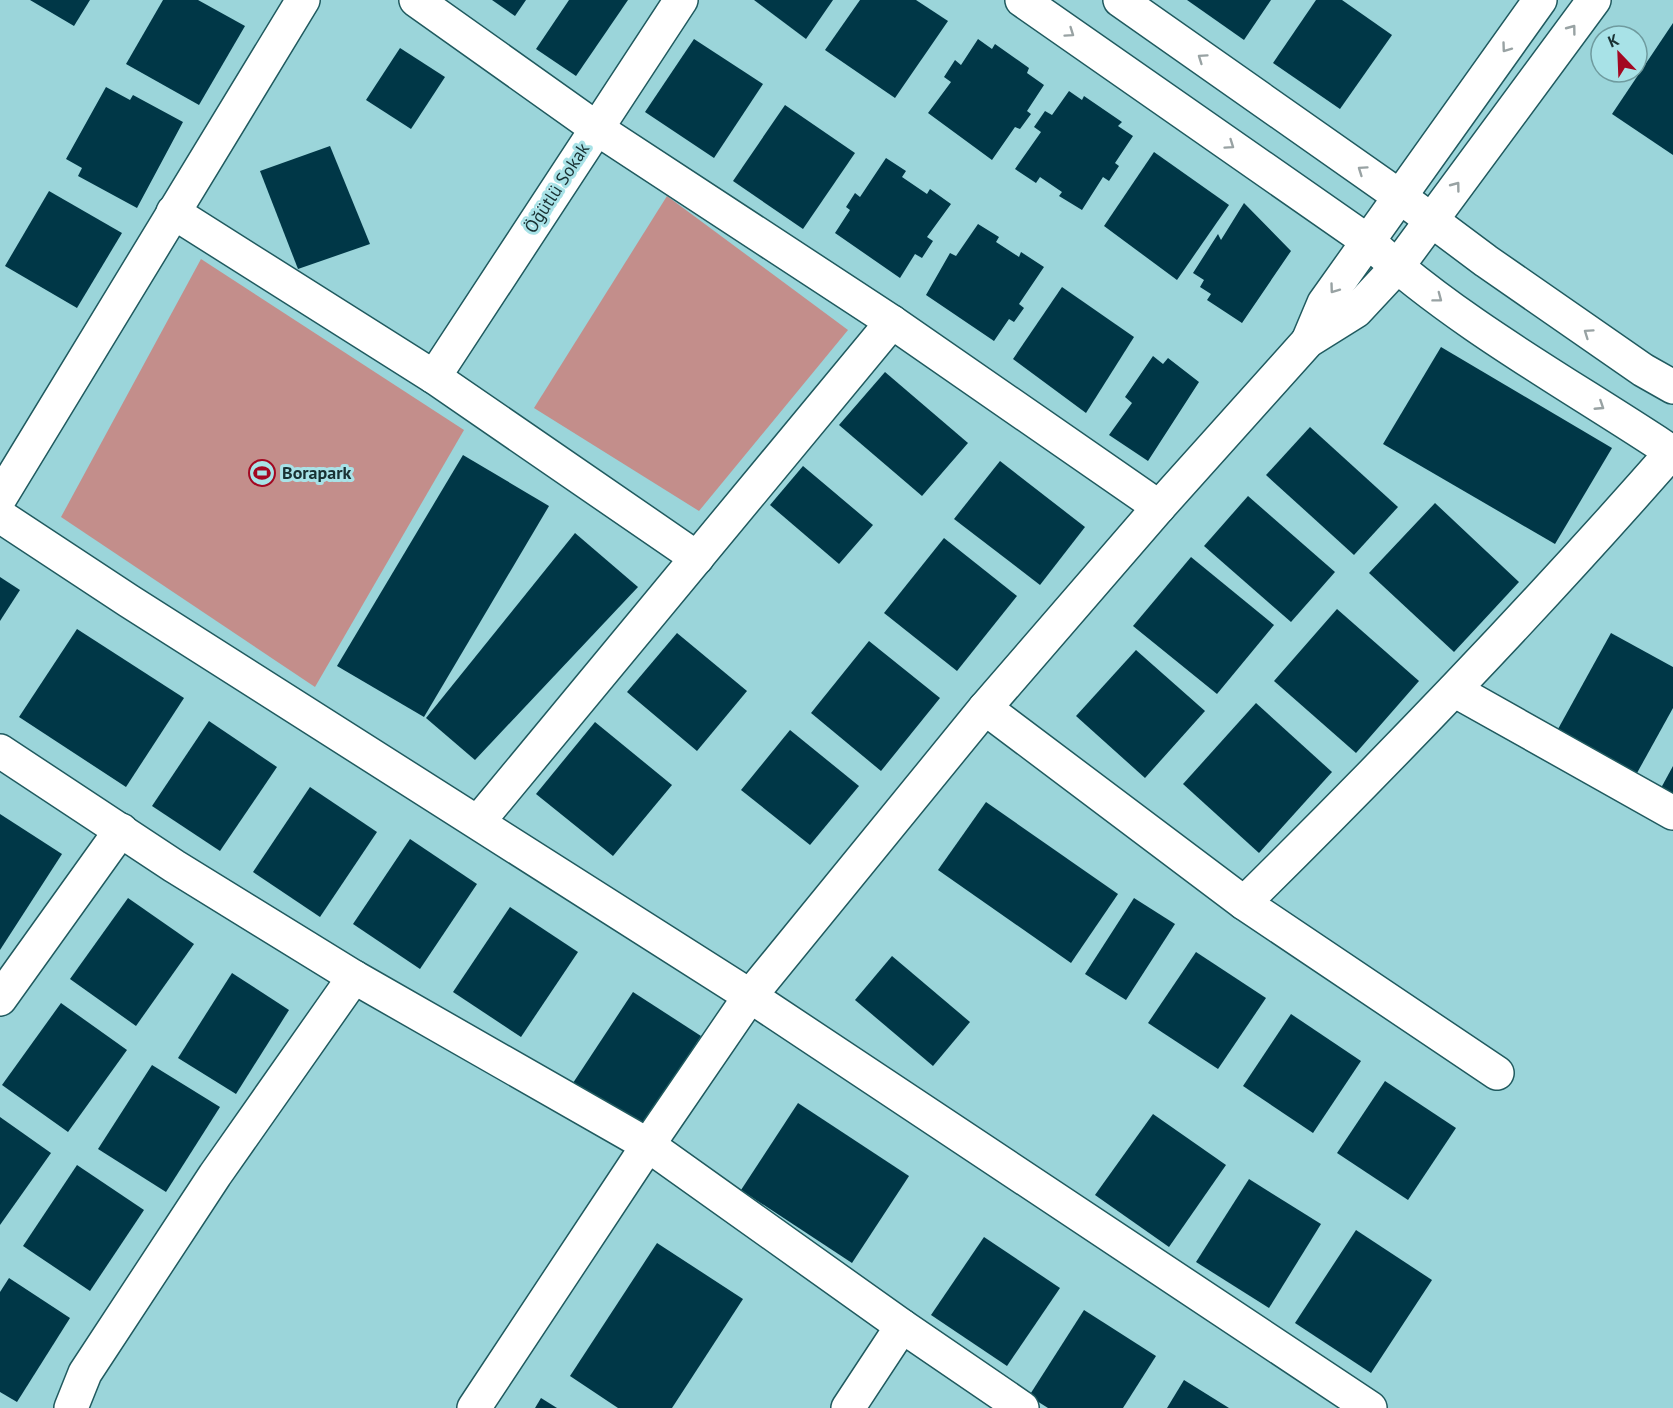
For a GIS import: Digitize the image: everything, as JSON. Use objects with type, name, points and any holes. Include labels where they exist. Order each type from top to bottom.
[{"type":"street","points":[[0,498],[303,0]]},
{"type":"street","points":[[416,0],[596,128],[892,322],[1159,507]]},
{"type":"street","name":"Öğütlü Sokak","points":[[434,377],[681,0]]},
{"type":"street","points":[[1022,0],[1369,242],[1397,267],[1459,314],[1672,453],[1571,567],[1454,690],[1244,903]]},
{"type":"street","points":[[1120,0],[1643,370],[1673,387]]},
{"type":"street","points":[[1308,341],[1324,303],[1540,0]]},
{"type":"street","points":[[474,1408],[648,1144],[750,996],[985,708],[1159,507],[1308,341],[1356,311],[1397,267],[1594,0]]},
{"type":"street","points":[[173,212],[434,377],[697,558]]},
{"type":"street","points":[[478,822],[892,322]]},
{"type":"street","points":[[0,516],[750,996],[1357,1404]]},
{"type":"street","points":[[1454,690],[1673,813]]},
{"type":"street","points":[[985,708],[1244,903],[1497,1073]]},
{"type":"street","points":[[0,751],[354,977],[648,1144],[902,1326],[1022,1408]]},
{"type":"street","points":[[0,999],[121,830]]},
{"type":"street","points":[[71,1408],[85,1373],[176,1234],[354,977]]},
{"type":"street","points":[[848,1408],[902,1326]]},
{"type":"shaded area","points":[[667,196],[848,330],[699,511],[534,408]]},
{"type":"shaded area","name":"Borapark","points":[[201,259],[464,430],[315,687],[61,517]]},
{"type":"building","points":[[30,0],[90,0],[74,26]]},
{"type":"building","points":[[163,0],[198,0],[245,26],[199,105],[126,64]]},
{"type":"building","points":[[492,0],[526,0],[515,16]]},
{"type":"building","points":[[569,0],[628,0],[576,76],[536,49]]},
{"type":"building","points":[[754,0],[833,0],[806,39]]},
{"type":"building","points":[[860,0],[916,0],[948,21],[895,98],[825,50]]},
{"type":"building","points":[[1187,0],[1271,0],[1244,40]]},
{"type":"building","points":[[1316,0],[1342,0],[1392,35],[1340,109],[1273,63]]},
{"type":"building","points":[[1673,23],[1673,155],[1612,114],[1632,84],[1649,84],[1649,59]]},
{"type":"building","points":[[694,39],[763,84],[714,158],[645,112]]},
{"type":"building","points":[[978,39],[992,49],[995,44],[1029,68],[1027,73],[1044,85],[1027,111],[1031,114],[1020,129],[1015,127],[992,160],[928,113],[951,82],[944,77],[955,60],[961,65]]},
{"type":"building","points":[[400,48],[445,77],[411,129],[366,100]]},
{"type":"building","points":[[106,87],[130,100],[133,95],[183,122],[137,208],[78,176],[82,168],[66,159]]},
{"type":"building","points":[[1069,91],[1082,100],[1084,96],[1122,122],[1118,126],[1133,136],[1115,163],[1119,166],[1109,181],[1103,177],[1082,210],[1059,196],[1062,192],[1040,177],[1036,183],[1015,169],[1041,132],[1034,127],[1045,111],[1052,115]]},
{"type":"building","points":[[785,105],[855,153],[803,229],[733,181]]},
{"type":"building","points":[[330,146],[370,244],[298,269],[260,171]]},
{"type":"building","points":[[1154,152],[1229,205],[1177,280],[1104,226]]},
{"type":"building","points":[[886,158],[906,171],[902,177],[927,194],[930,189],[951,204],[927,237],[933,241],[922,258],[915,254],[900,278],[835,233],[850,210],[846,207],[855,193],[860,197]]},
{"type":"building","points":[[49,191],[122,233],[77,308],[5,266]]},
{"type":"building","points":[[1244,203],[1291,251],[1242,323],[1207,300],[1211,294],[1200,287],[1204,280],[1193,273],[1218,234],[1221,240]]},
{"type":"building","points":[[978,224],[999,237],[996,242],[1019,257],[1021,252],[1044,267],[1019,304],[1024,308],[1014,322],[1009,319],[994,341],[926,295],[950,253],[956,256]]},
{"type":"building","points":[[1062,287],[1134,337],[1086,413],[1013,359]]},
{"type":"building","points":[[1441,347],[1612,448],[1555,544],[1383,444]]},
{"type":"building","points":[[1153,356],[1163,364],[1168,358],[1199,382],[1148,461],[1109,435],[1132,403],[1125,397]]},
{"type":"building","points":[[885,372],[968,443],[922,496],[839,425]]},
{"type":"building","points":[[1310,427],[1398,507],[1354,555],[1266,475]]},
{"type":"building","points":[[463,455],[549,506],[424,717],[337,666]]},
{"type":"building","points":[[1000,461],[1085,527],[1040,585],[954,519]]},
{"type":"building","points":[[803,466],[873,525],[839,564],[770,505]]},
{"type":"building","points":[[1248,496],[1335,572],[1291,622],[1204,546]]},
{"type":"building","points":[[1435,503],[1519,582],[1454,652],[1369,573]]},
{"type":"building","points":[[575,533],[638,587],[475,760],[426,718]]},
{"type":"building","points":[[944,538],[1017,596],[957,671],[884,613]]},
{"type":"building","points":[[1191,557],[1274,625],[1217,694],[1133,626]]},
{"type":"building","points":[[0,577],[20,590],[0,621]]},
{"type":"building","points":[[1337,609],[1419,681],[1356,753],[1274,681]]},
{"type":"building","points":[[77,629],[184,698],[126,787],[19,717]]},
{"type":"building","points":[[677,633],[747,691],[697,751],[627,692]]},
{"type":"building","points":[[1611,633],[1673,667],[1673,708],[1637,773],[1558,729]]},
{"type":"building","points":[[869,641],[940,698],[881,771],[811,713]]},
{"type":"building","points":[[1136,650],[1205,711],[1145,778],[1076,716]]},
{"type":"building","points":[[1256,703],[1332,772],[1259,853],[1183,784]]},
{"type":"building","points":[[209,721],[277,767],[220,851],[152,806]]},
{"type":"building","points":[[595,722],[672,785],[613,856],[536,794]]},
{"type":"building","points":[[790,730],[859,786],[810,845],[741,790]]},
{"type":"building","points":[[1673,766],[1673,795],[1661,788]]},
{"type":"building","points":[[310,787],[377,832],[320,917],[253,872]]},
{"type":"building","points":[[986,802],[1118,894],[1071,963],[938,870]]},
{"type":"building","points":[[0,814],[62,854],[0,950]]},
{"type":"building","points":[[410,839],[477,884],[420,969],[353,924]]},
{"type":"building","points":[[128,898],[194,944],[136,1026],[70,979]]},
{"type":"building","points":[[1134,898],[1175,924],[1126,1000],[1085,974]]},
{"type":"building","points":[[510,907],[578,952],[521,1037],[453,992]]},
{"type":"building","points":[[1196,952],[1266,998],[1218,1069],[1148,1023]]},
{"type":"building","points":[[892,956],[970,1022],[933,1066],[855,1000]]},
{"type":"building","points":[[232,973],[289,1010],[236,1094],[178,1058]]},
{"type":"building","points":[[633,992],[701,1036],[642,1127],[573,1083]]},
{"type":"building","points":[[61,1003],[127,1050],[68,1132],[2,1085]]},
{"type":"building","points":[[1291,1014],[1361,1061],[1313,1133],[1243,1086]]},
{"type":"building","points":[[152,1065],[220,1107],[166,1192],[98,1149]]},
{"type":"building","points":[[1385,1081],[1456,1128],[1408,1200],[1337,1153]]},
{"type":"building","points":[[798,1103],[909,1176],[852,1263],[741,1190]]},
{"type":"building","points":[[1153,1114],[1226,1165],[1169,1247],[1095,1195]]},
{"type":"building","points":[[0,1117],[51,1153],[0,1225]]},
{"type":"building","points":[[77,1165],[144,1210],[90,1291],[23,1246]]},
{"type":"building","points":[[1249,1179],[1321,1224],[1269,1308],[1196,1262]]},
{"type":"building","points":[[1356,1230],[1432,1280],[1371,1373],[1295,1323]]},
{"type":"building","points":[[984,1237],[1060,1288],[1007,1366],[931,1315]]},
{"type":"building","points":[[657,1243],[743,1299],[672,1408],[618,1408],[570,1376]]},
{"type":"building","points":[[9,1278],[70,1318],[17,1402],[0,1392],[0,1292]]},
{"type":"building","points":[[1084,1310],[1156,1356],[1123,1408],[1048,1408],[1029,1396]]},
{"type":"building","points":[[1184,1380],[1229,1408],[1167,1408]]},
{"type":"building","points":[[541,1398],[557,1408],[535,1408]]},
{"type":"place","name":"Borapark","points":[[262,473]]}]
